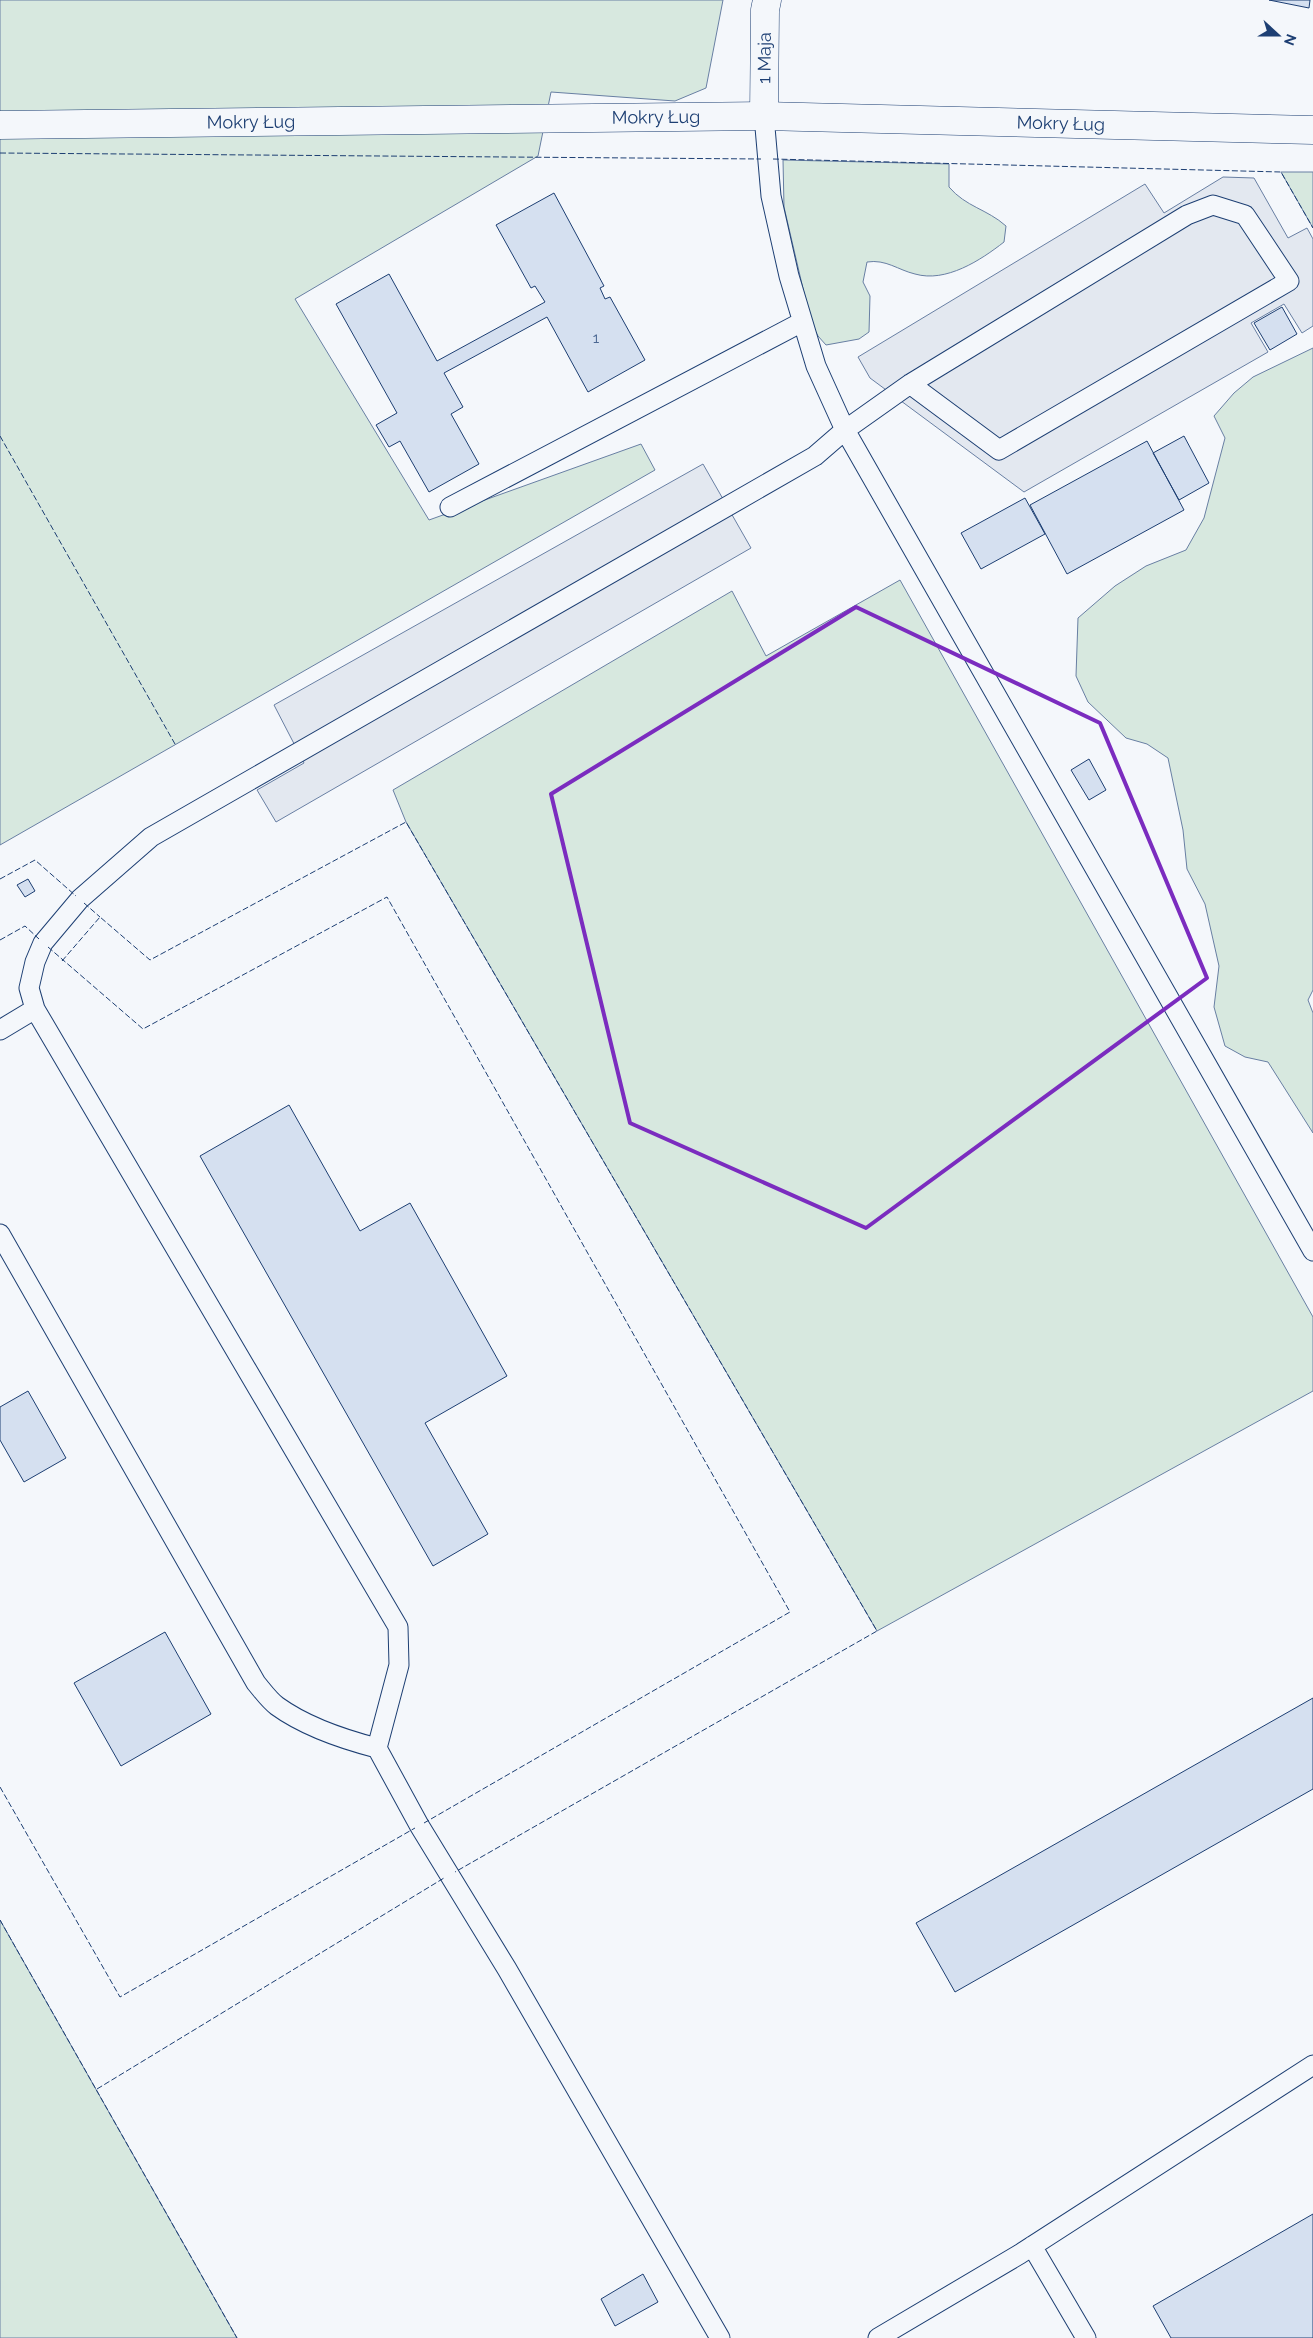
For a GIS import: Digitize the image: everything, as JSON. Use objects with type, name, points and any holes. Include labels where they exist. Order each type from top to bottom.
[{"type":"street","name":"1 Maja","points":[[764,116],[765,10],[767,0]]},
{"type":"street","name":"Mokry Ług","points":[[0,125],[764,116],[1313,130]]},
{"type":"lane","points":[[764,116],[771,196],[789,276],[816,366],[845,430],[1313,1251]]},
{"type":"lane","points":[[720,2338],[507,1969],[419,1825],[377,1748],[399,1665],[398,1627],[35,1009],[29,988],[35,962],[43,943],[80,899],[151,837],[815,456],[845,430],[910,384],[1187,214],[1212,205],[1246,215],[1288,281],[999,450],[910,384]]},
{"type":"lane","points":[[450,507],[802,322]]},
{"type":"lane","points":[[0,1030],[35,1009]]},
{"type":"lane","points":[[0,1234],[256,1683],[275,1705],[308,1724],[343,1739],[377,1748]]},
{"type":"lane","points":[[878,2338],[1032,2246],[1313,2065]]},
{"type":"lane","points":[[1032,2246],[1086,2338]]},
{"type":"highlighted area","points":[[856,607],[1100,723],[1207,978],[866,1228],[630,1123],[551,794]]},
{"type":"shaded area","points":[[0,0],[723,0],[706,88],[675,101],[551,92],[538,156],[295,299],[429,520],[641,444],[655,470],[0,845]]},
{"type":"shaded area","points":[[783,160],[949,164],[949,187],[969,204],[999,220],[1006,226],[1004,242],[974,262],[951,273],[939,275],[915,274],[886,263],[867,262],[863,282],[870,296],[869,332],[859,339],[826,345],[818,336],[811,323],[784,207]]},
{"type":"shaded area","points":[[1281,172],[1313,172],[1313,228]]},
{"type":"shaded area","points":[[1223,177],[1254,178],[1288,238],[1307,228],[1313,239],[1313,326],[1302,333],[1284,304],[1251,323],[1268,352],[1024,492],[870,378],[858,357],[1145,184],[1164,213]]},
{"type":"shaded area","points":[[1313,348],[1313,990],[1308,1000],[1313,1013],[1313,1133],[1268,1062],[1245,1057],[1225,1046],[1214,1007],[1219,966],[1205,904],[1187,869],[1183,830],[1168,758],[1147,744],[1126,738],[1088,702],[1076,676],[1078,618],[1115,586],[1146,566],[1186,550],[1204,518],[1225,438],[1214,416],[1234,393],[1253,377]]},
{"type":"shaded area","points":[[703,464],[751,548],[276,822],[257,790],[304,763],[274,705]]},
{"type":"shaded area","points":[[900,580],[1313,1317],[1313,1391],[877,1631],[406,822],[393,790],[732,591],[766,656]]},
{"type":"shaded area","points":[[0,1920],[237,2338],[0,2338]]},
{"type":"building","points":[[1269,0],[1310,0],[1309,8]]},
{"type":"building","points":[[554,193],[604,286],[600,288],[605,299],[610,297],[645,360],[588,392],[547,317],[444,373],[463,407],[451,414],[479,464],[429,492],[400,441],[389,447],[376,425],[397,413],[336,304],[389,274],[437,361],[545,302],[535,286],[531,288],[496,225]]},
{"type":"building","points":[[1282,307],[1297,334],[1270,350],[1254,323]]},
{"type":"building","points":[[1184,436],[1209,483],[1179,500],[1153,453]]},
{"type":"building","points":[[1147,441],[1184,510],[1067,574],[1030,505]]},
{"type":"building","points":[[1025,498],[1045,534],[981,569],[961,533]]},
{"type":"building","points":[[1089,759],[1106,790],[1089,800],[1071,770]]},
{"type":"building","points":[[28,879],[35,891],[25,897],[17,885]]},
{"type":"building","points":[[289,1105],[360,1231],[410,1203],[507,1376],[425,1423],[488,1534],[433,1566],[200,1156]]},
{"type":"building","points":[[28,1391],[66,1458],[24,1482],[0,1440],[0,1407]]},
{"type":"building","points":[[165,1632],[211,1714],[121,1766],[74,1683]]},
{"type":"building","points":[[1313,1698],[1313,1789],[955,1992],[916,1923]]},
{"type":"building","points":[[1313,2214],[1313,2338],[1171,2338],[1153,2306]]},
{"type":"building","points":[[643,2274],[658,2302],[615,2326],[601,2299]]},
{"type":"fence","points":[[0,153],[761,159]]},
{"type":"fence","points":[[773,159],[1281,172],[1313,228]]},
{"type":"fence","points":[[0,436],[175,744]]},
{"type":"fence","points":[[62,961],[100,917],[150,960],[406,822],[877,1631],[455,1872]]},
{"type":"fence","points":[[0,879],[35,860],[76,896]]},
{"type":"fence","points":[[48,947],[143,1029],[387,897],[790,1612],[424,1823]]},
{"type":"fence","points":[[84,903],[100,917]]},
{"type":"fence","points":[[0,940],[25,926],[39,939]]},
{"type":"fence","points":[[0,1787],[120,1997],[415,1828]]},
{"type":"fence","points":[[97,2089],[444,1878]]},
{"type":"fence","points":[[0,1920],[237,2338]]}]
